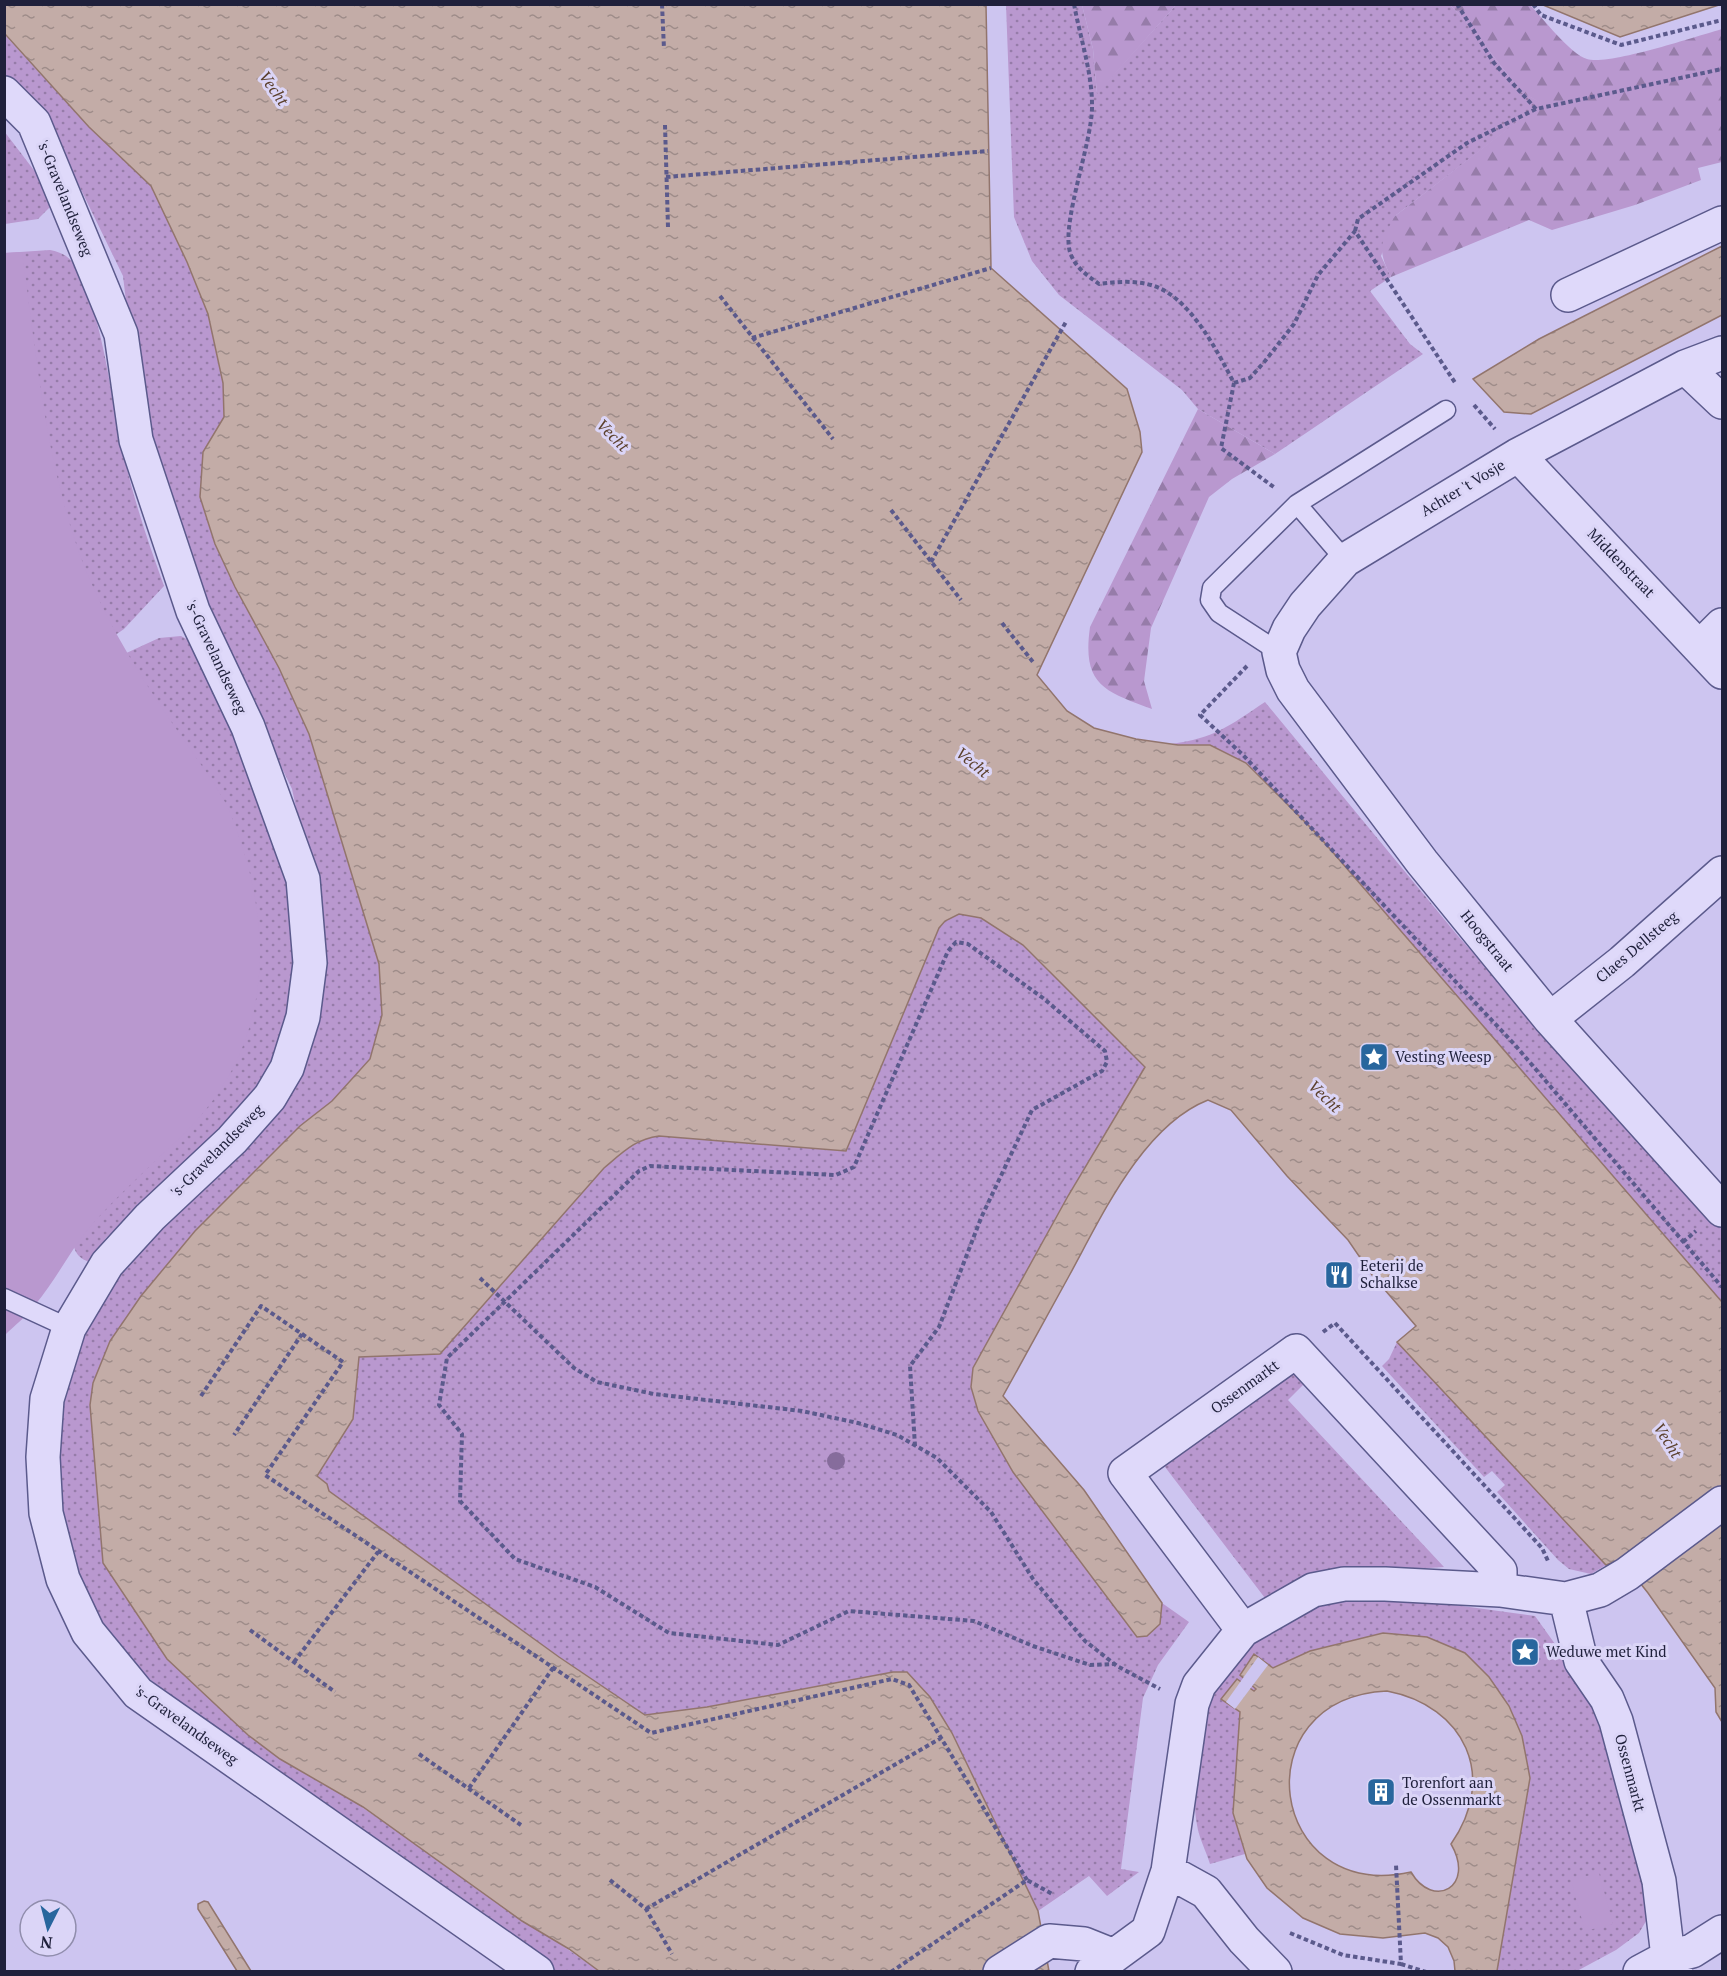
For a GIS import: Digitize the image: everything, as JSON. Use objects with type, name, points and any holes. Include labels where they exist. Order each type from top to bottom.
[{"type":"street","name":"'s-Gravelandseweg","points":[[4,93],[34,123],[120,334],[136,440],[193,611],[248,727],[303,879],[310,963],[303,1017],[287,1068],[270,1097],[232,1140],[150,1217],[107,1264],[69,1328],[47,1399],[43,1457],[46,1514],[63,1580],[88,1632],[138,1693],[537,1971]]},
{"type":"street","points":[[1568,295],[1722,223]]},
{"type":"street","name":"Achter 't Vosje","points":[[1279,652],[1288,629],[1305,605],[1345,560],[1518,455],[1685,367],[1722,353]]},
{"type":"street","points":[[1685,367],[1722,402]]},
{"type":"street","name":"Middenstraat","points":[[1518,455],[1712,636],[1722,672]]},
{"type":"street","name":"Hoogstraat","points":[[1279,652],[1283,670],[1293,690],[1422,862],[1550,1019],[1722,1210]]},
{"type":"street","name":"Claes Dellsteeg","points":[[1550,1019],[1622,962],[1722,873]]},
{"type":"street","name":"Ossenmarkt","points":[[1243,1630],[1125,1473],[1296,1351],[1500,1571],[1500,1590]]},
{"type":"street","points":[[1000,1971],[1049,1941],[1084,1944],[1103,1964],[1148,1931],[1168,1871],[1192,1704],[1199,1685],[1243,1630],[1313,1590],[1344,1584],[1500,1590],[1566,1599],[1600,1590],[1627,1574],[1722,1503]]},
{"type":"street","name":"Ossenmarkt","points":[[1566,1599],[1581,1661],[1607,1699],[1616,1721],[1659,1881],[1662,1967],[1722,1932]]},
{"type":"street","points":[[1168,1871],[1206,1892],[1244,1940],[1275,1971]]},
{"type":"lane","points":[[1279,652],[1219,614],[1210,600],[1212,588],[1297,504],[1446,410]]},
{"type":"lane","points":[[1297,504],[1345,560]]},
{"type":"lane","points":[[4,1298],[69,1328]]},
{"type":"path","points":[[662,4],[664,49]]},
{"type":"path","points":[[1074,4],[1092,102],[1091,130],[1075,196],[1068,241],[1070,253],[1078,268],[1099,284],[1126,281],[1152,285],[1170,295],[1206,330],[1234,383],[1221,448],[1297,504]]},
{"type":"path","points":[[1457,4],[1494,63],[1536,109]]},
{"type":"path","points":[[1533,4],[1541,15],[1620,45],[1722,20]]},
{"type":"path","points":[[1234,383],[1250,378],[1294,324],[1318,275],[1355,231],[1358,219],[1467,143],[1536,109],[1722,69]]},
{"type":"path","points":[[665,125],[668,227]]},
{"type":"path","points":[[666,177],[988,151]]},
{"type":"path","points":[[1355,231],[1452,379]]},
{"type":"path","points":[[752,338],[990,268]]},
{"type":"path","points":[[720,296],[833,439]]},
{"type":"path","points":[[931,562],[1067,320]]},
{"type":"path","points":[[1488,436],[1496,431]]},
{"type":"path","points":[[891,510],[961,600]]},
{"type":"path","points":[[1002,623],[1033,662]]},
{"type":"path","points":[[1279,652],[1251,662],[1200,716],[1243,755],[1515,1045],[1722,1287]]},
{"type":"path","points":[[915,1446],[910,1366],[939,1327],[981,1218],[1032,1110],[1102,1071],[1107,1062],[1105,1051],[1043,998],[968,944],[956,942],[948,951],[854,1167],[836,1175],[650,1167],[630,1177],[447,1358],[439,1405],[462,1434],[460,1501],[515,1559],[595,1587],[669,1633],[778,1645],[849,1611],[974,1621],[1034,1646],[1090,1665],[1114,1664]]},
{"type":"path","points":[[480,1278],[574,1368],[597,1382],[654,1394],[802,1411],[887,1432],[937,1458],[966,1484],[991,1512],[1034,1579],[1085,1641],[1114,1664],[1143,1681],[1192,1704]]},
{"type":"path","points":[[201,1396],[261,1306],[344,1362],[265,1475],[651,1733],[892,1679],[909,1685],[1027,1880],[1054,1895]]},
{"type":"path","points":[[1296,1351],[1335,1323],[1542,1548],[1566,1599]]},
{"type":"path","points":[[234,1435],[302,1334]]},
{"type":"path","points":[[294,1662],[378,1552]]},
{"type":"path","points":[[250,1630],[335,1692]]},
{"type":"path","points":[[469,1788],[553,1668]]},
{"type":"path","points":[[646,1909],[941,1738]]},
{"type":"path","points":[[419,1754],[521,1824]]},
{"type":"path","points":[[1396,1865],[1401,1964]]},
{"type":"path","points":[[610,1880],[646,1909],[672,1954]]},
{"type":"path","points":[[891,1971],[1027,1880]]},
{"type":"path","points":[[1286,1931],[1342,1955],[1401,1964],[1426,1971]]},
{"type":"green space","points":[[1082,4],[1176,5],[1097,94],[1093,49]]},
{"type":"green space","points":[[1006,5],[1082,5],[1093,49],[1097,93],[1176,5],[1450,5],[1470,26],[1521,92],[1542,103],[1395,216],[1381,256],[1391,277],[1370,291],[1410,344],[1423,354],[1275,454],[1198,409],[1182,390],[1059,295],[1032,261],[1014,217]]},
{"type":"green space","points":[[1450,5],[1530,5],[1573,51],[1587,59],[1598,60],[1632,54],[1722,29],[1722,162],[1698,168],[1701,180],[1635,205],[1552,230],[1529,220],[1391,277],[1382,253],[1382,246],[1395,216],[1541,103],[1521,92],[1470,26]]},
{"type":"green space","points":[[4,34],[89,127],[151,186],[187,262],[208,314],[223,383],[224,417],[203,452],[200,497],[215,544],[279,668],[309,734],[379,964],[382,1015],[370,1059],[332,1101],[300,1126],[195,1231],[141,1296],[110,1341],[93,1383],[90,1405],[103,1563],[136,1611],[330,1785],[599,1971],[552,1971],[178,1706],[124,1654],[104,1628],[88,1599],[62,1532],[55,1435],[68,1370],[105,1289],[306,1062],[301,831],[292,789],[196,590],[165,510],[131,343],[123,276],[70,167],[5,81]]},
{"type":"green space","points":[[4,131],[46,186],[54,203],[38,219],[5,224]]},
{"type":"green space","points":[[50,250],[65,255],[72,261],[88,294],[105,357],[130,479],[164,586],[124,629],[101,645],[4,615],[5,253]]},
{"type":"green space","points":[[22,252],[38,373],[52,453],[72,532],[95,593],[117,635],[229,810],[246,858],[255,900],[260,968],[256,1000],[248,1032],[236,1062],[219,1092],[197,1120],[88,1229],[42,1296],[5,1335],[4,253]]},
{"type":"green space","points":[[1198,409],[1275,454],[1232,479],[1209,497],[1151,628],[1144,681],[1152,709],[1121,697],[1100,683],[1089,661],[1090,627]]},
{"type":"green space","points":[[181,636],[190,641],[226,709],[290,893],[296,973],[284,1035],[260,1084],[240,1111],[166,1186],[106,1238],[89,1262],[78,1254],[71,1233],[4,685],[109,661],[159,638]]},
{"type":"green space","points":[[1265,702],[1458,936],[1722,1229],[1722,1302],[1317,834],[1178,745],[1171,744],[1221,730]]},
{"type":"green space","points":[[959,914],[981,917],[1023,945],[1145,1067],[1068,1196],[973,1368],[971,1387],[978,1411],[1013,1472],[1137,1637],[1160,1624],[1162,1603],[1189,1622],[1158,1665],[1143,1698],[1121,1869],[1139,1872],[1107,1896],[1089,1876],[1038,1911],[952,1733],[907,1673],[893,1672],[707,1707],[645,1715],[559,1657],[328,1491],[317,1476],[353,1419],[359,1357],[440,1354],[604,1168],[629,1147],[659,1136],[846,1151],[939,928],[945,921]]},
{"type":"green space","points":[[1397,1342],[1606,1565],[1591,1574],[1569,1569],[1558,1560],[1497,1492],[1505,1485],[1492,1471],[1484,1477],[1382,1366],[1389,1359]]},
{"type":"green space","points":[[1294,1368],[1305,1383],[1288,1400],[1444,1567],[1356,1573],[1268,1602],[1162,1463]]},
{"type":"green space","points":[[1382,1595],[1535,1616],[1595,1700],[1649,1886],[1649,1916],[1639,1933],[1616,1950],[1577,1971],[1497,1971],[1530,1778],[1509,1706],[1489,1677],[1465,1653],[1427,1637],[1383,1633],[1310,1651],[1273,1668],[1255,1655],[1256,1689],[1240,1712],[1233,1813],[1245,1854],[1210,1864],[1197,1825],[1195,1782],[1208,1708],[1225,1675],[1241,1655],[1261,1637],[1282,1623],[1330,1603]]},
{"type":"green space","points":[[1599,1873],[1613,1924],[1585,1931],[1571,1880]]},
{"type":"water","name":"Vecht","points":[[5,4],[986,5],[991,268],[1127,389],[1140,432],[1142,452],[1037,675],[1067,711],[1094,728],[1136,739],[1178,745],[1210,745],[1246,763],[1317,834],[1722,1302],[1722,1722],[1716,1712],[1715,1688],[1621,1559],[1606,1565],[1397,1342],[1416,1326],[1372,1275],[1348,1240],[1287,1176],[1231,1110],[1208,1100],[1184,1113],[1163,1130],[1126,1176],[1003,1396],[1084,1490],[1162,1603],[1160,1624],[1147,1636],[1137,1637],[1013,1472],[978,1411],[971,1387],[973,1368],[1068,1196],[1145,1067],[1023,945],[981,918],[959,914],[945,921],[939,928],[846,1151],[659,1136],[643,1140],[629,1148],[604,1168],[440,1354],[359,1357],[353,1419],[317,1476],[327,1484],[329,1491],[559,1657],[645,1715],[707,1707],[893,1672],[907,1672],[930,1697],[952,1733],[1038,1911],[1049,1971],[599,1971],[569,1949],[522,1921],[363,1807],[280,1759],[248,1735],[167,1659],[103,1563],[90,1405],[93,1383],[110,1341],[141,1296],[195,1231],[300,1126],[332,1101],[370,1059],[382,1015],[379,964],[309,734],[279,668],[235,587],[215,544],[200,497],[203,452],[224,417],[223,383],[208,314],[187,262],[151,186],[89,127],[5,34]]},
{"type":"water","points":[[1543,4],[1722,4],[1620,37],[1543,5]]},
{"type":"water","points":[[1722,246],[1722,315],[1531,414],[1504,412],[1473,379],[1539,339]]},
{"type":"water","points":[[1383,1633],[1427,1637],[1465,1653],[1489,1677],[1509,1706],[1522,1736],[1530,1778],[1497,1971],[1455,1971],[1454,1961],[1448,1947],[1438,1938],[1425,1933],[1383,1938],[1340,1934],[1303,1918],[1267,1888],[1247,1859],[1233,1813],[1240,1712],[1221,1699],[1237,1679],[1254,1691],[1256,1689],[1240,1675],[1254,1654],[1273,1668],[1310,1651]],"holes":[[[1387,1691],[1414,1699],[1437,1712],[1454,1728],[1466,1748],[1472,1770],[1472,1794],[1465,1819],[1451,1844],[1457,1859],[1458,1872],[1455,1882],[1449,1888],[1440,1891],[1430,1890],[1411,1872],[1363,1874],[1326,1858],[1302,1831],[1290,1796],[1292,1760],[1309,1727],[1340,1702]]]},
{"type":"water","points":[[208,1902],[251,1971],[237,1971],[198,1909],[198,1904]]},
{"type":"pier","points":[[1258,1657],[1268,1665],[1235,1709],[1226,1702]]},
{"type":"place","name":"Vesting Weesp","points":[[1374,1057]]},
{"type":"place","name":"Eeterij de Schalkse","points":[[1339,1275]]},
{"type":"place","name":"Weduwe met Kind","points":[[1525,1652]]},
{"type":"place","name":"Torenfort aan de Ossenmarkt","points":[[1381,1792]]}]
